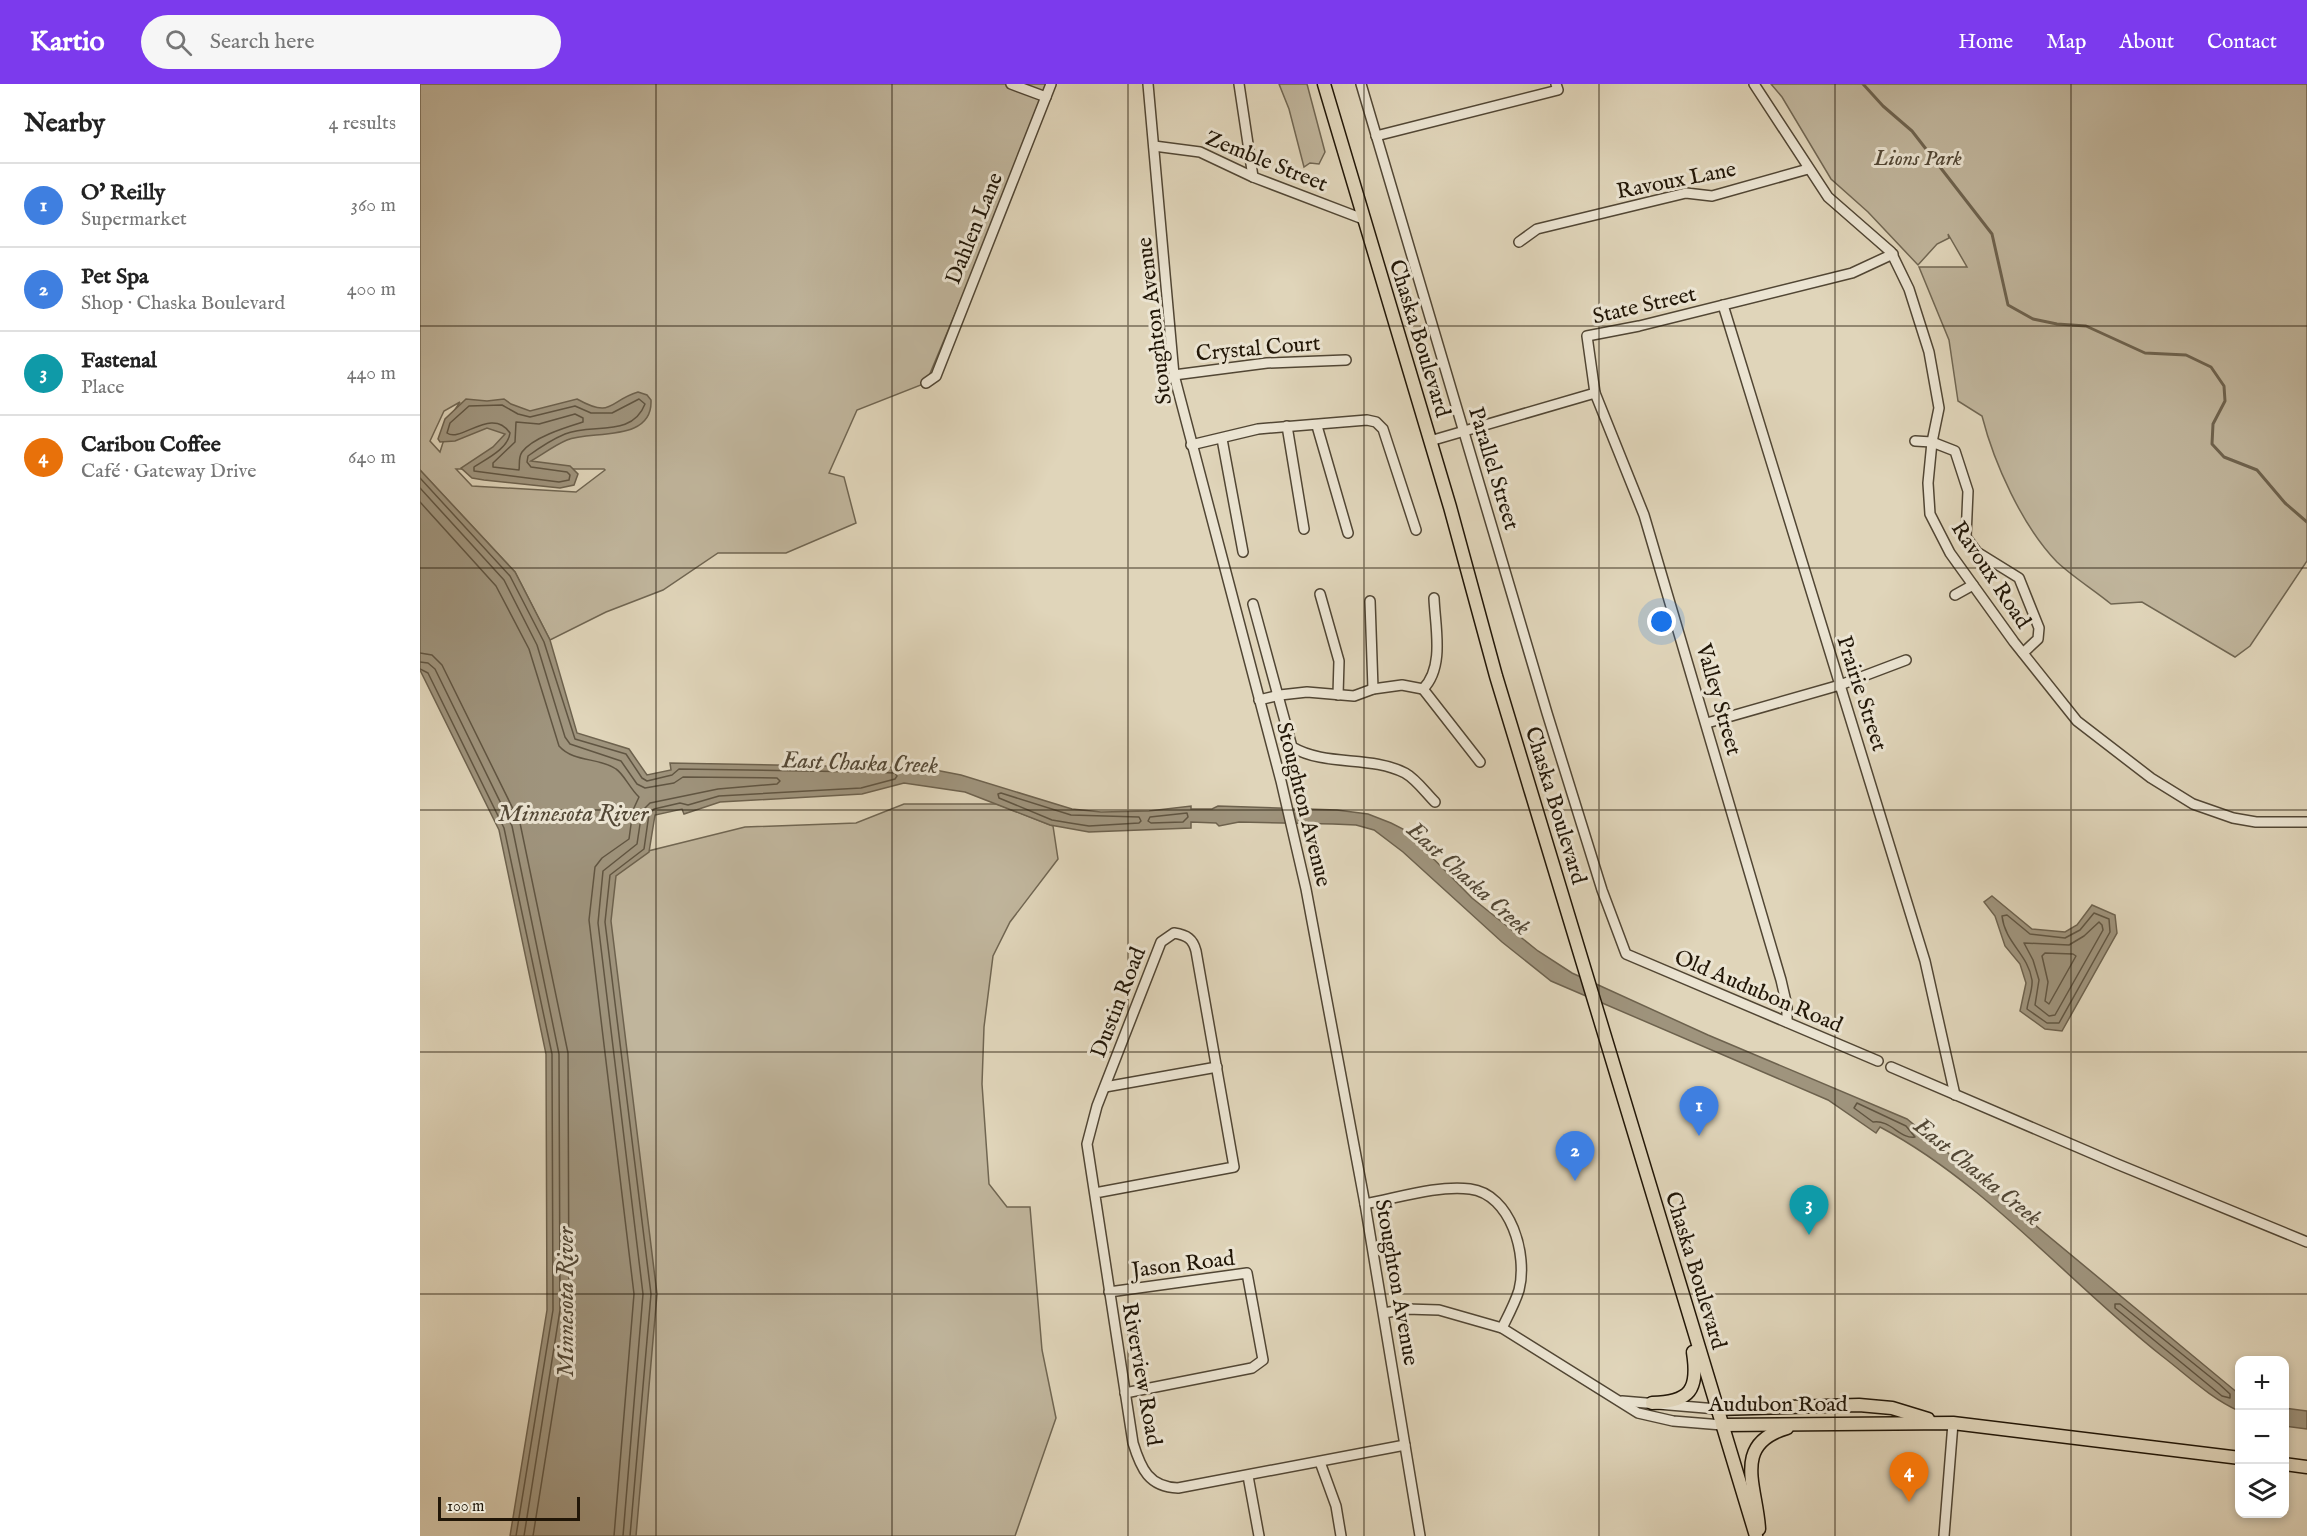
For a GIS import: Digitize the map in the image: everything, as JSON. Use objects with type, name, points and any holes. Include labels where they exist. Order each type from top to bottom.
[{"type":"main road","name":"Chaska Boulevard","points":[[1324,84],[1575,939],[1685,1306],[1757,1536]]},
{"type":"main road","points":[[1652,1403],[1678,1401],[1685,1397],[1694,1381],[1695,1370],[1685,1306]]},
{"type":"main road","name":"Audubon Road","points":[[1717,1409],[1859,1405],[1892,1408],[1938,1422]]},
{"type":"main road","name":"Audubon Road","points":[[1722,1425],[1938,1422],[2235,1457]]},
{"type":"main road","points":[[1757,1536],[1758,1506],[1750,1475],[1752,1456],[1756,1447],[1768,1436],[1802,1424]]},
{"type":"main road","points":[[2289,1465],[2307,1467]]},
{"type":"street","points":[[1011,84],[1046,97]]},
{"type":"street","name":"Dahlen Lane","points":[[926,383],[936,376],[1051,84]]},
{"type":"street","name":"Stoughton Avenue","points":[[1148,84],[1174,375],[1297,846],[1365,1204],[1420,1536]]},
{"type":"street","points":[[1239,84],[1253,177]]},
{"type":"street","name":"Parallel Street","points":[[1360,84],[1593,863],[1618,939],[1626,954]]},
{"type":"street","name":"Ravoux Road","points":[[1754,84],[1808,169],[1828,196],[1893,254],[1910,289],[1929,352],[1939,408],[1932,442],[1928,483],[1930,514],[1950,553],[1972,585],[2077,721],[2140,771],[2193,804],[2233,818],[2256,822],[2307,822]]},
{"type":"street","points":[[1376,136],[1557,87]]},
{"type":"street","name":"Zemble Street","points":[[1154,146],[1200,152],[1253,177],[1364,219]]},
{"type":"street","name":"Ravoux Lane","points":[[1519,242],[1537,229],[1686,193],[1712,196],[1808,169]]},
{"type":"street","name":"State Street","points":[[1594,393],[1587,336],[1852,273],[1893,254]]},
{"type":"street","name":"Prairie Street","points":[[1724,305],[1925,962],[1955,1095]]},
{"type":"street","name":"Crystal Court","points":[[1174,375],[1267,363],[1346,360]]},
{"type":"street","points":[[1430,441],[1594,393]]},
{"type":"street","name":"Valley Street","points":[[1594,393],[1644,515],[1707,723],[1780,980],[1787,1006],[1786,1022]]},
{"type":"street","points":[[1191,445],[1258,429],[1317,426],[1367,420],[1376,422],[1383,429],[1416,530]]},
{"type":"street","points":[[1287,426],[1304,529]]},
{"type":"street","points":[[1317,426],[1348,533]]},
{"type":"street","points":[[1222,439],[1243,552]]},
{"type":"street","points":[[1915,441],[1932,442],[1955,451],[1968,491],[1966,537],[1977,552],[2019,578],[2039,627],[2038,639],[2023,653]]},
{"type":"street","points":[[1955,595],[1972,585]]},
{"type":"street","points":[[1320,594],[1339,661],[1338,695]]},
{"type":"street","points":[[1423,689],[1430,682],[1434,672],[1436,643],[1434,598]]},
{"type":"street","points":[[1370,602],[1373,688]]},
{"type":"street","points":[[1253,604],[1280,695],[1287,735],[1293,747],[1317,757],[1386,766],[1397,770],[1407,774],[1435,802]]},
{"type":"street","points":[[1707,723],[1840,685],[1906,660]]},
{"type":"street","points":[[1259,700],[1280,695],[1307,693],[1354,696],[1373,688],[1402,685],[1423,689],[1480,762]]},
{"type":"street","name":"Dustin Road","points":[[1105,1087],[1161,942],[1174,933],[1184,934],[1193,941],[1217,1067]]},
{"type":"street","name":"Old Audubon Road","points":[[1626,954],[1878,1061]]},
{"type":"street","points":[[1095,1193],[1234,1167],[1217,1067],[1105,1087]]},
{"type":"street","points":[[1891,1067],[2307,1242]]},
{"type":"street","name":"Riverview Road","points":[[1105,1087],[1097,1106],[1088,1144],[1125,1392],[1139,1465],[1151,1480],[1167,1487],[1178,1488],[1405,1445]]},
{"type":"street","points":[[1365,1204],[1429,1192],[1470,1189],[1485,1193],[1500,1204],[1512,1221],[1521,1272],[1519,1290],[1502,1328]]},
{"type":"street","name":"Jason Road","points":[[1110,1292],[1247,1273],[1263,1360],[1252,1368],[1125,1392]]},
{"type":"street","name":"Audubon Road","points":[[1384,1312],[1406,1309],[1439,1310],[1502,1328],[1638,1413],[1653,1418],[1722,1425]]},
{"type":"street","name":"Audubon Road","points":[[1622,1401],[1717,1409]]},
{"type":"street","points":[[1944,1536],[1953,1423]]},
{"type":"street","points":[[1320,1462],[1336,1506],[1341,1536]]},
{"type":"street","points":[[1248,1476],[1259,1536]]},
{"type":"green space","points":[[420,84],[1049,84],[1046,97],[926,383],[857,410],[829,473],[844,477],[856,523],[786,553],[718,553],[663,590],[606,612],[550,640],[515,572],[420,470]],"holes":[[[460,402],[452,414],[440,452],[430,441],[444,411]],[[456,469],[604,469],[605,470],[576,492],[472,486]]]},
{"type":"green space","points":[[1279,84],[1307,84],[1325,152],[1319,164],[1310,163],[1304,167],[1289,109]]},
{"type":"green space","name":"Lions Park","points":[[1771,84],[2307,84],[2307,561],[2250,646],[2235,657],[2142,602],[2111,604],[2063,568],[2044,547],[2032,531],[2011,493],[1994,454],[1982,416],[1958,401],[1949,340],[1919,267],[1967,267],[1948,234],[1949,238],[1937,244],[1918,265],[1868,212],[1831,179],[1782,97]]},
{"type":"green space","points":[[904,804],[997,804],[1053,826],[1058,859],[1010,922],[993,956],[984,1027],[982,1084],[989,1184],[1007,1207],[1030,1207],[1042,1350],[1056,1418],[1015,1536],[634,1536],[604,926],[610,870],[636,854],[745,827],[856,823]]},
{"type":"water","points":[[638,392],[647,395],[651,400],[649,414],[642,423],[632,429],[619,432],[567,440],[531,461],[570,466],[578,474],[574,485],[560,488],[484,480],[472,478],[461,468],[493,447],[505,434],[487,428],[455,441],[440,442],[438,439],[445,419],[466,399],[487,401],[504,399],[530,411],[577,399],[598,408],[604,408]]},
{"type":"water","name":"Minnesota River","points":[[420,470],[515,572],[550,640],[577,733],[629,749],[647,775],[671,770],[670,763],[925,768],[961,775],[1072,809],[1101,812],[1149,811],[1191,806],[1191,809],[1212,809],[1218,806],[1337,810],[1368,814],[1391,823],[1403,829],[1472,898],[1538,951],[1572,973],[1708,1035],[1907,1119],[2235,1391],[2235,1409],[2208,1393],[2162,1356],[1991,1204],[1919,1150],[1880,1127],[1876,1133],[1828,1100],[1551,981],[1502,942],[1403,852],[1374,830],[1356,825],[1239,822],[1219,826],[1216,823],[1191,822],[1191,828],[1089,832],[1050,825],[965,792],[904,783],[862,794],[720,802],[684,814],[682,809],[655,815],[649,852],[616,876],[611,921],[657,1294],[636,1536],[510,1536],[547,1310],[546,1054],[499,830],[420,670]]},
{"type":"water","points":[[1992,896],[2032,929],[2065,932],[2077,925],[2092,905],[2115,915],[2117,933],[2062,1031],[2045,1029],[2020,1011],[2026,983],[2020,964],[2005,946],[1995,916],[1984,902]]},
{"type":"water","points":[[2289,1409],[2307,1411],[2307,1429],[2289,1427]]},
{"type":"waterway","name":"East Chaska Creek","points":[[1863,84],[1883,106],[1912,131],[1992,234],[2008,305],[2033,319],[2057,324],[2086,326],[2145,353],[2186,355],[2211,367],[2224,386],[2225,401],[2213,424],[2212,444],[2224,457],[2257,470],[2285,503],[2307,522]]},
{"type":"place","name":"O' Reilly","points":[[1699,1136]]},
{"type":"place","name":"Pet Spa","points":[[1575,1181]]},
{"type":"place","name":"Fastenal","points":[[1809,1235]]},
{"type":"place","name":"Caribou Coffee","points":[[1909,1502]]}]
